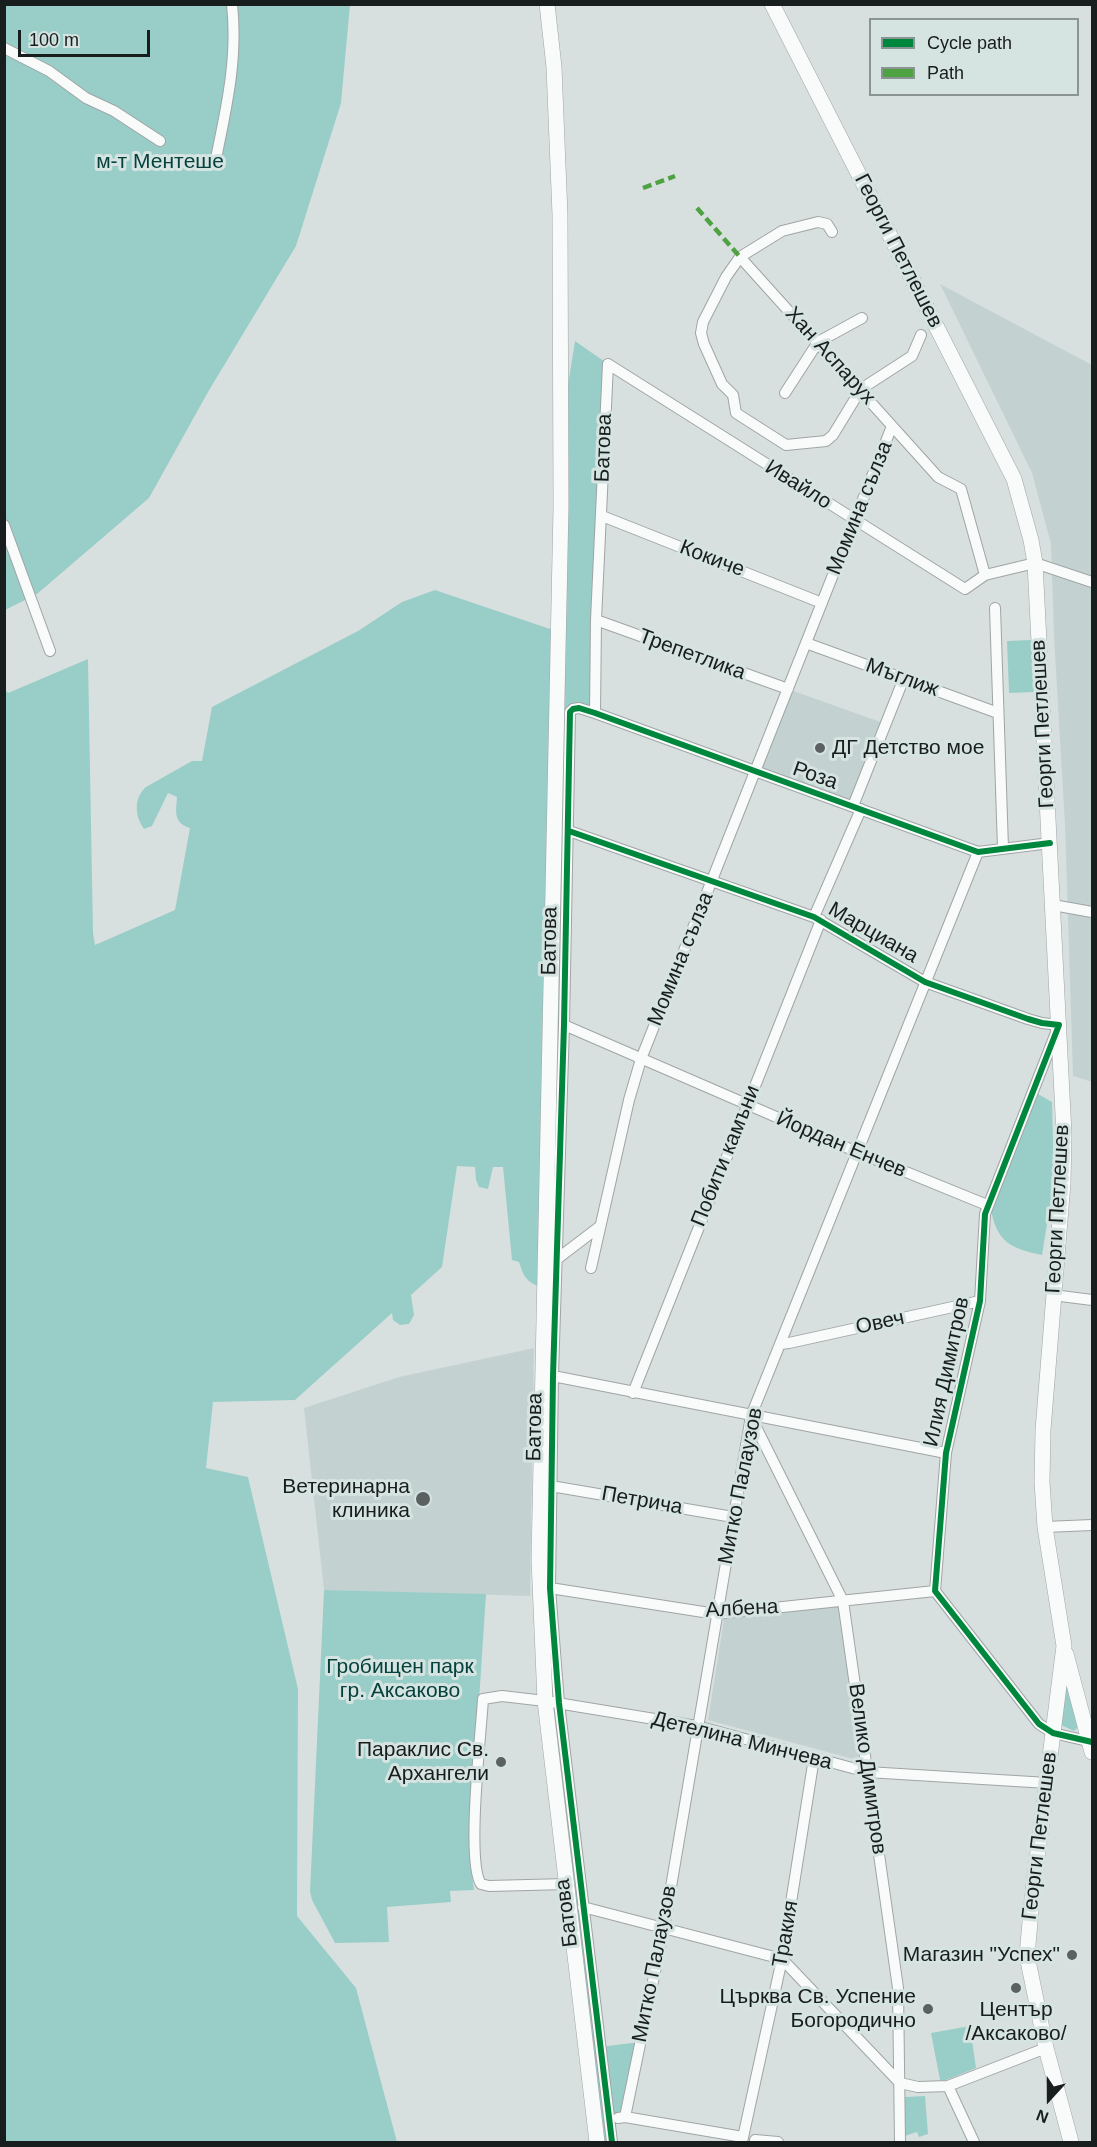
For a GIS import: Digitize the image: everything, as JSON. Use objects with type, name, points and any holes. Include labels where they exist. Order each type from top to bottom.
[{"type":"main road","points":[[547,4],[554,67],[560,215],[561,507],[539,1559],[567,1884],[601,2120],[597,2142]]},
{"type":"main road","name":"Георги Петлешев","points":[[772,4],[1014,479],[1035,563],[1064,1134],[1063,1183],[1043,1430],[1042,1482],[1045,1527],[1064,1646],[1027,1956],[1046,2048],[1071,2142]]},
{"type":"main road","points":[[1064,1646],[1091,1745]]},
{"type":"street","points":[[215,163],[232,81],[235,31],[232,4]]},
{"type":"street","points":[[4,48],[49,71],[86,98],[114,111],[160,141]]},
{"type":"street","points":[[832,232],[827,224],[818,222],[782,231],[740,257],[726,277],[701,328],[704,344],[722,384],[733,395],[736,413],[781,443],[791,445],[829,439],[861,389],[912,356],[921,335]]},
{"type":"street","name":"Хан Аспарух","points":[[740,257],[938,477],[961,489],[985,575]]},
{"type":"street","points":[[785,393],[818,342],[862,318]]},
{"type":"street","name":"Батова","points":[[595,712],[596,620],[608,364]]},
{"type":"street","name":"Ивайло","points":[[608,364],[966,589],[985,575],[1035,563]]},
{"type":"street","name":"Момина сълза","points":[[591,1268],[629,1100],[641,1059],[892,426]]},
{"type":"street","name":"Кокиче","points":[[602,516],[822,603]]},
{"type":"street","points":[[4,525],[50,651]]},
{"type":"street","points":[[1035,563],[1092,582]]},
{"type":"street","points":[[994,608],[1003,848]]},
{"type":"street","name":"Трепетлика","points":[[596,620],[788,689]]},
{"type":"street","name":"Мъглиж","points":[[806,643],[998,713]]},
{"type":"street","name":"Побити камъни","points":[[633,1393],[747,1105],[904,678]]},
{"type":"street","name":"Роза","points":[[573,709],[579,708],[595,712],[755,773],[978,852],[1050,843]]},
{"type":"street","name":"Батова","points":[[573,709],[570,712],[569,831],[553,1376],[550,1588],[552,1702],[583,1907],[601,2120],[612,2142]]},
{"type":"street","name":"Марциана","points":[[569,831],[817,919],[925,982],[1028,1019],[1059,1025]]},
{"type":"street","name":"Митко Палаузов","points":[[625,2117],[664,1928],[750,1416],[978,852]]},
{"type":"street","points":[[1053,905],[1092,912]]},
{"type":"street","name":"Йордан Енчев","points":[[564,1025],[856,1152],[987,1205]]},
{"type":"street","name":"Илия Димитров","points":[[935,1591],[946,1453],[980,1301],[985,1214],[1059,1025]]},
{"type":"street","points":[[557,1259],[599,1227]]},
{"type":"street","points":[[1053,1294],[1092,1300]]},
{"type":"street","name":"Овеч","points":[[780,1344],[980,1301]]},
{"type":"street","points":[[553,1376],[946,1453]]},
{"type":"street","name":"Велико Димитров","points":[[750,1416],[843,1601],[898,1988],[900,2142]]},
{"type":"street","name":"Петрича","points":[[551,1486],[733,1517]]},
{"type":"street","points":[[1045,1527],[1092,1525]]},
{"type":"street","name":"Албена","points":[[550,1588],[716,1614],[935,1591]]},
{"type":"street","points":[[935,1591],[1039,1724],[1053,1733],[1091,1745]]},
{"type":"street","name":"Детелина Минчева","points":[[567,1884],[489,1886],[481,1884],[475,1870],[473,1850],[483,1700],[502,1696],[552,1702],[697,1726],[867,1772],[1047,1783]]},
{"type":"street","name":"Тракия","points":[[742,2140],[782,1959],[814,1758]]},
{"type":"street","points":[[583,1907],[782,1959],[900,2083],[918,2087],[948,2086],[1046,2048]]},
{"type":"street","points":[[948,2086],[974,2142]]},
{"type":"street","points":[[601,2120],[625,2117],[742,2140]]},
{"type":"street","points":[[756,2140],[778,2142]]},
{"type":"shaded area","points":[[940,284],[1092,365],[1092,1082],[1073,1076],[1065,825],[1051,544],[1032,473]]},
{"type":"shaded area","name":"ДГ Детство мое","points":[[788,689],[886,724],[853,806],[755,773]]},
{"type":"shaded area","name":"Ветеринарна клиника","points":[[534,1348],[530,1596],[324,1590],[304,1408],[399,1377]]},
{"type":"shaded area","points":[[839,1606],[861,1761],[708,1720],[724,1619]]},
{"type":"green space","name":"м-т Ментeше","points":[[5,5],[350,5],[341,103],[296,246],[208,392],[149,498],[37,594],[5,610]]},
{"type":"green space","points":[[575,341],[608,364],[595,713],[573,709],[550,1588],[600,2047],[640,2042],[625,2117],[609,2120],[612,2142],[603,2142],[551,1697],[542,1573],[568,385]]},
{"type":"green space","points":[[435,590],[553,630],[538,1286],[525,1277],[519,1262],[512,1260],[503,1167],[493,1167],[488,1189],[479,1187],[475,1167],[457,1166],[442,1267],[411,1295],[414,1315],[409,1324],[400,1325],[393,1320],[392,1313],[295,1400],[213,1402],[206,1468],[248,1477],[298,1689],[297,1916],[356,1988],[397,2142],[5,2142],[4,689],[8,693],[88,659],[95,945],[175,910],[190,828],[178,820],[177,797],[168,793],[152,826],[144,829],[137,813],[137,802],[146,787],[192,761],[202,761],[212,707],[358,631],[402,602]]},
{"type":"green space","points":[[1032,640],[1034,692],[1009,693],[1007,641]]},
{"type":"green space","points":[[1038,1094],[1052,1102],[1054,1181],[1042,1255],[1022,1250],[1007,1242],[997,1229],[991,1209]]},
{"type":"green space","name":"Гробищен парк гр. Аксаково","points":[[324,1590],[486,1594],[469,1854],[474,1890],[450,1891],[451,1902],[387,1907],[389,1942],[335,1943],[310,1892]]},
{"type":"green space","points":[[1066,1687],[1078,1727],[1074,1731],[1061,1725]]},
{"type":"green space","points":[[970,2026],[976,2068],[946,2080],[940,2080],[931,2033]]},
{"type":"green space","points":[[925,2096],[928,2134],[919,2137],[917,2132],[905,2136],[905,2097]]},
{"type":"marked path","points":[[643,188],[675,176]]},
{"type":"marked path","points":[[697,208],[740,257]]},
{"type":"cycle path","points":[[612,2142],[559,1703],[550,1588],[553,1376],[564,1025],[570,712],[579,708],[595,713],[978,852],[1050,843]]},
{"type":"cycle path","points":[[569,831],[814,917],[925,982],[1028,1019],[1059,1025],[985,1214],[980,1301],[946,1453],[935,1591],[1039,1724],[1053,1733],[1092,1742]]},
{"type":"place","name":"ДГ Детство мое","points":[[820,748]]},
{"type":"place","name":"Ветеринарна клиника","points":[[423,1499]]},
{"type":"place","name":"Параклис Св. Архангели","points":[[501,1762]]},
{"type":"place","name":"Магазин \"Успех\"","points":[[1072,1955]]},
{"type":"place","name":"Център /Аксаково/","points":[[1016,1988]]},
{"type":"place","name":"Църква Св. Успение Богородично","points":[[928,2009]]}]
